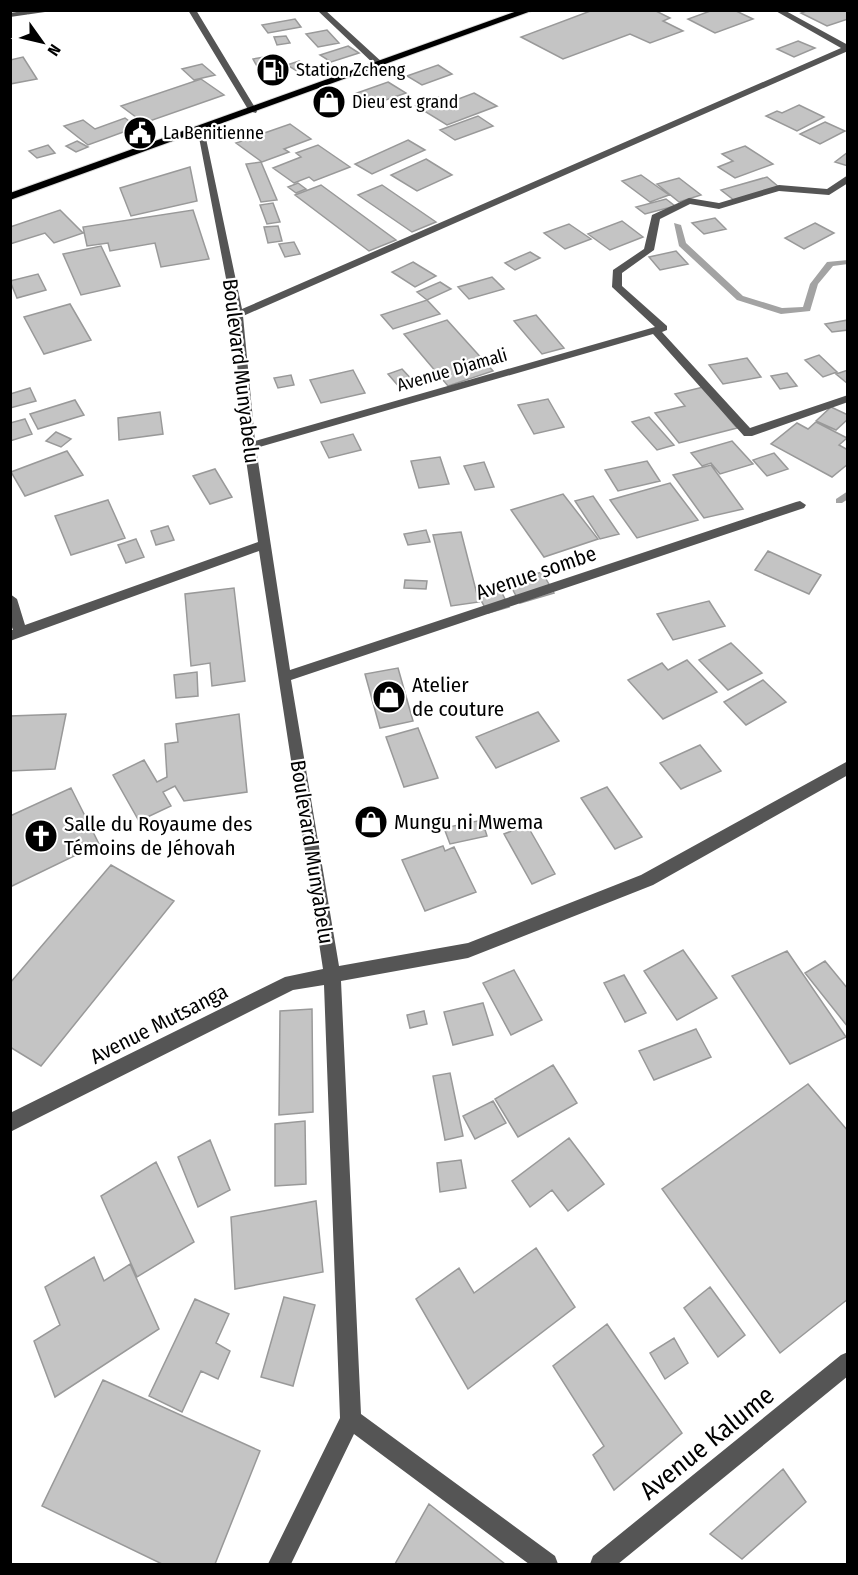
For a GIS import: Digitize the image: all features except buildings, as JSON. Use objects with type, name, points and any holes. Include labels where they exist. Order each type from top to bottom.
[{"type":"highway","points":[[10,197],[530,10]]},
{"type":"street","points":[[10,15],[56,10]]},
{"type":"street","points":[[192,10],[253,111]]},
{"type":"street","points":[[320,10],[380,65]]},
{"type":"street","points":[[777,10],[847,49]]},
{"type":"street","points":[[238,315],[847,49]]},
{"type":"street","name":"Boulevard Munyabelu","points":[[200,129],[238,315],[250,446],[284,678],[332,975],[351,1419],[279,1564]]},
{"type":"street","points":[[848,178],[829,192],[779,188],[719,206],[689,201],[655,217],[649,250],[617,272],[617,287],[659,329],[748,433],[848,398]]},
{"type":"street","name":"Avenue Djamali","points":[[250,446],[659,329]]},
{"type":"street","name":"Avenue sombe","points":[[284,678],[801,505]]},
{"type":"street","points":[[10,599],[15,634],[265,544]]},
{"type":"street","name":"Avenue Mutsanga","points":[[10,1123],[291,983],[468,950],[647,880],[848,767]]},
{"type":"street","name":"Avenue Kalume","points":[[601,1564],[848,1362]]},
{"type":"street","points":[[351,1419],[547,1564]]},
{"type":"waterway","points":[[677,225],[682,244],[740,298],[781,311],[807,309],[814,284],[830,264],[848,262]]},
{"type":"waterway","points":[[839,501],[848,494]]},
{"type":"place","name":"Station Zcheng","points":[[273,70]]},
{"type":"place","name":"Dieu est grand","points":[[329,102]]},
{"type":"place","name":"La Benitienne","points":[[140,133]]},
{"type":"place","name":"Atelier de couture","points":[[389,697]]},
{"type":"place","name":"Mungu ni Mwema","points":[[371,822]]},
{"type":"place","name":"Salle du Royaume des Témoins de Jéhovah","points":[[41,836]]}]
